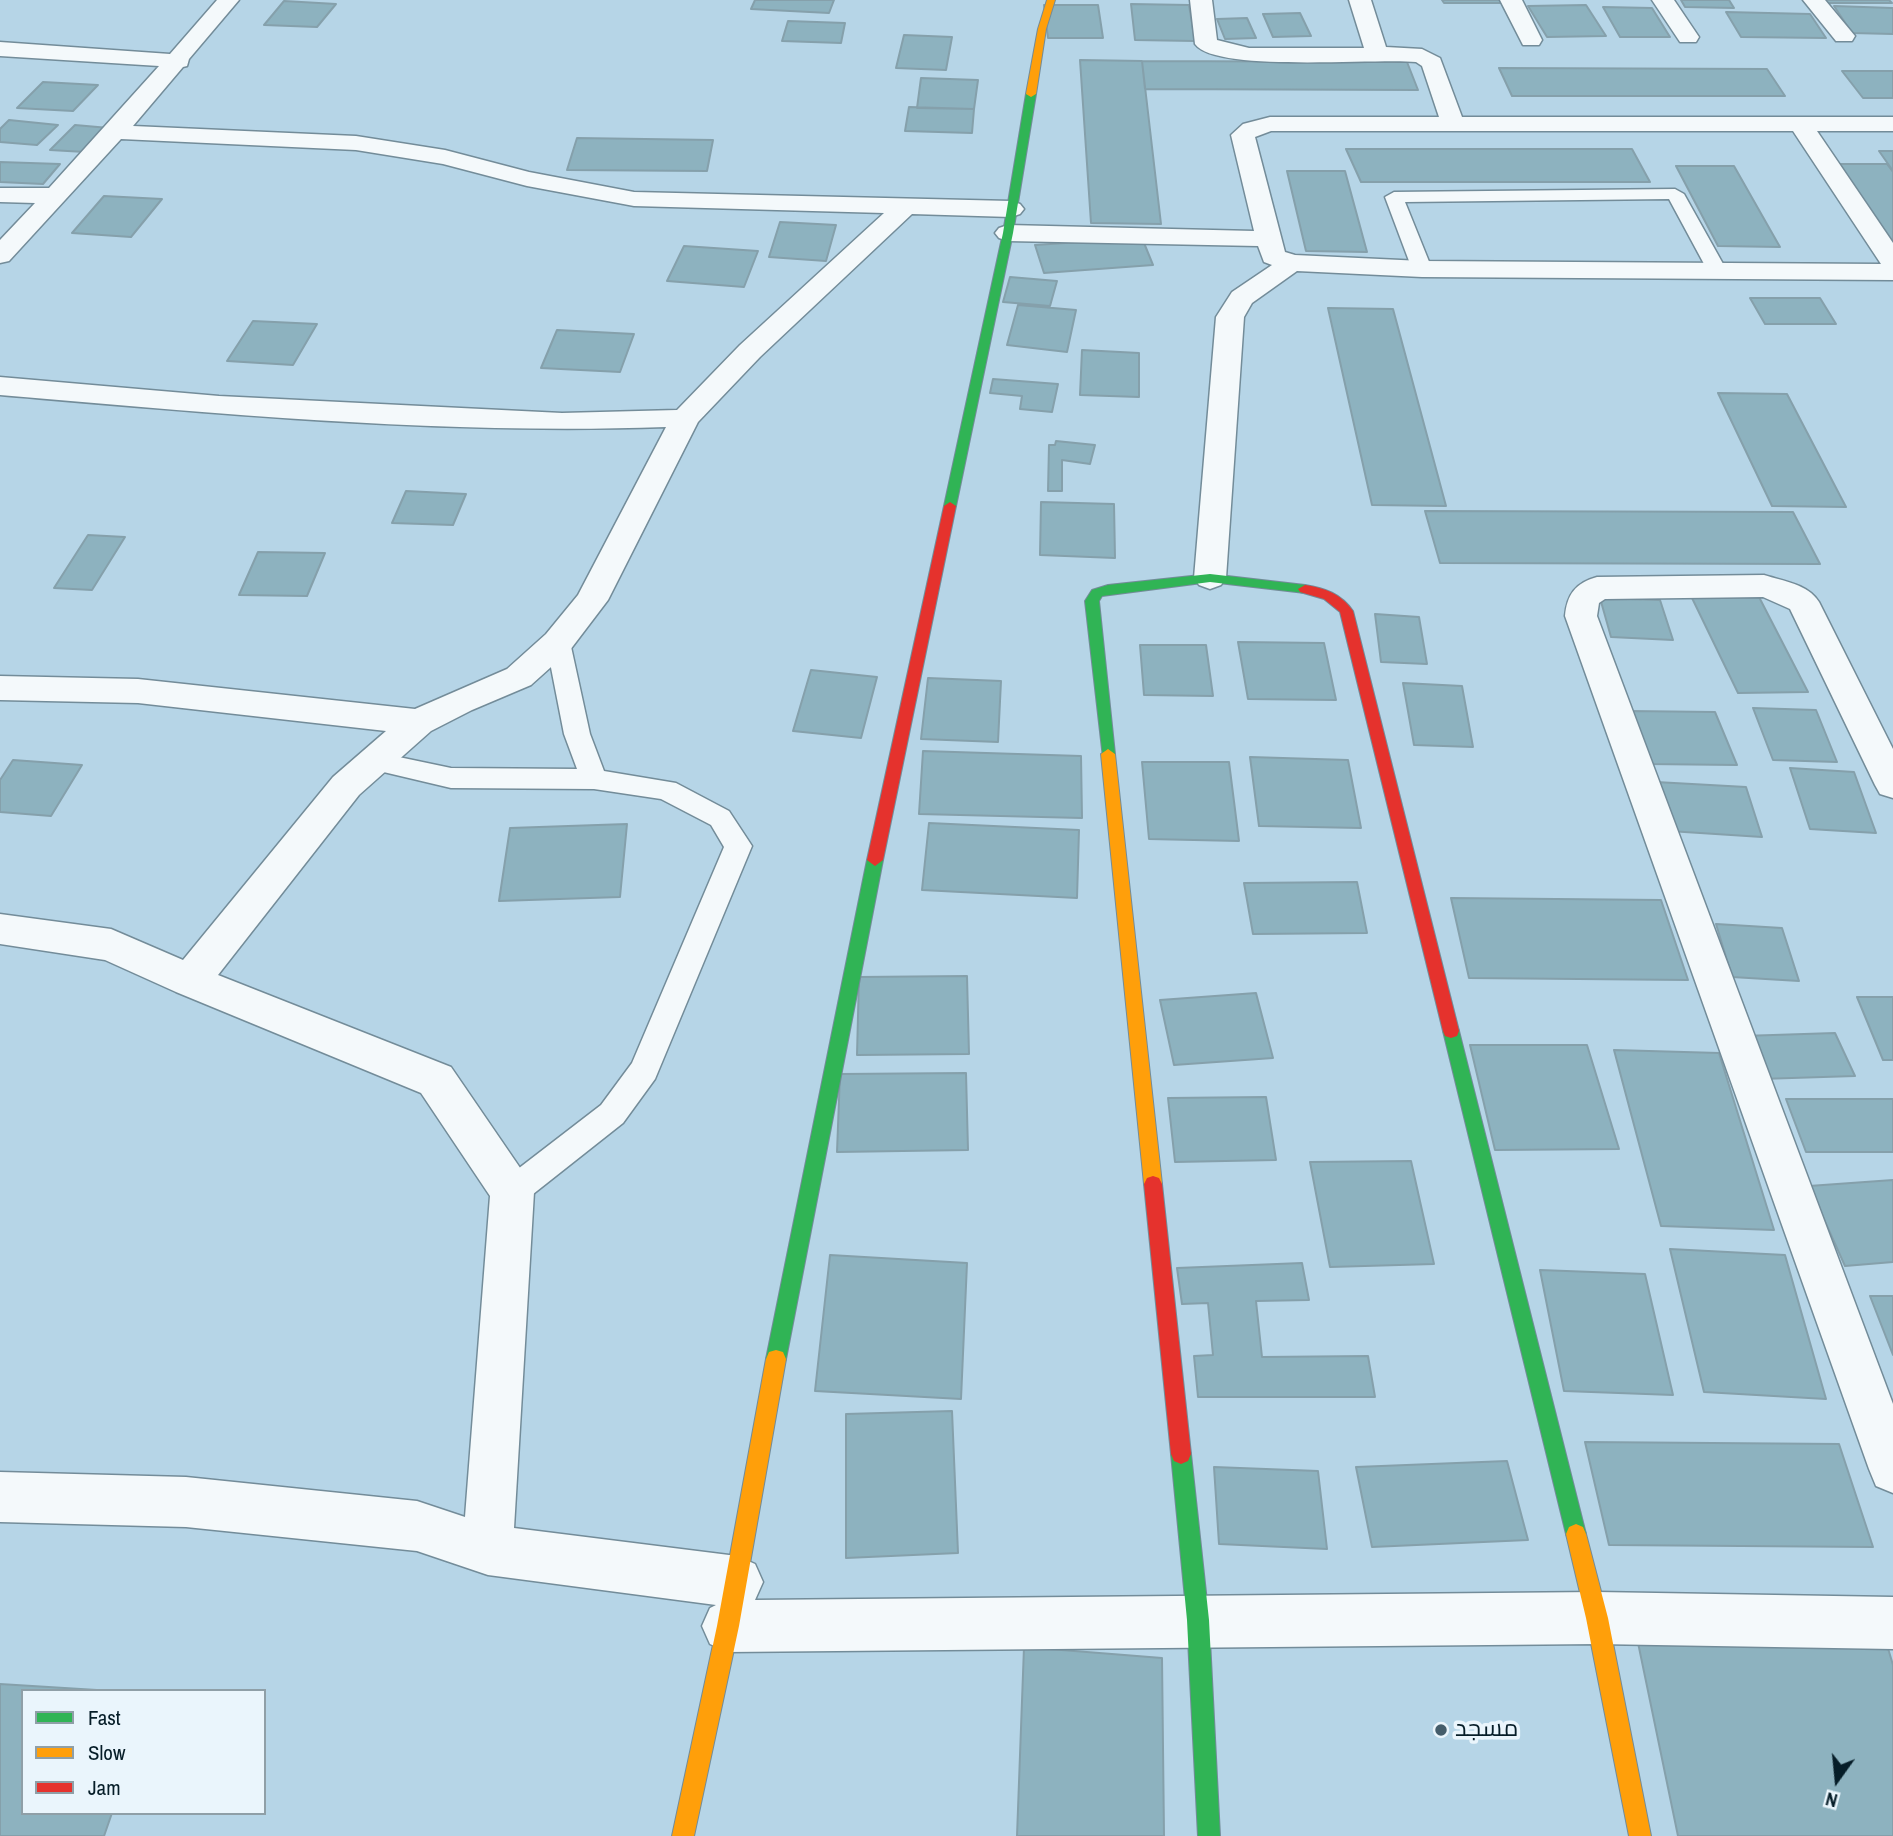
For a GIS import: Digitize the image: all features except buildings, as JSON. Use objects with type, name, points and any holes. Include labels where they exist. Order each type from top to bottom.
[{"type":"street","points":[[0,255],[57,197],[179,61],[228,0]]},
{"type":"street","points":[[683,1836],[732,1604],[762,1430],[891,782],[1010,221],[1042,29],[1051,0]]},
{"type":"street","points":[[1201,0],[1206,44],[1227,52],[1249,55],[1377,53],[1422,57],[1432,63],[1453,124]]},
{"type":"street","points":[[1360,0],[1377,53]]},
{"type":"street","points":[[1511,0],[1531,40]]},
{"type":"street","points":[[1663,0],[1688,37]]},
{"type":"street","points":[[1814,0],[1844,36]]},
{"type":"street","points":[[0,49],[179,61]]},
{"type":"street","points":[[1893,124],[1270,124],[1251,129],[1243,135],[1273,256],[1291,263],[1422,269],[1893,272]]},
{"type":"street","points":[[1800,124],[1893,262]]},
{"type":"street","points":[[115,132],[356,143],[445,157],[527,179],[634,199],[906,206],[1010,221],[1269,239]]},
{"type":"street","points":[[0,195],[57,197]]},
{"type":"street","points":[[190,981],[346,786],[419,722],[460,701],[519,677],[558,642],[593,600],[685,418],[750,351],[906,206]]},
{"type":"street","points":[[1210,578],[1230,317],[1241,298],[1291,263]]},
{"type":"street","points":[[0,386],[219,405],[562,422],[685,418]]},
{"type":"street","points":[[1209,1836],[1198,1620],[1092,601],[1097,593],[1108,589],[1210,578],[1319,591],[1338,598],[1346,611],[1597,1618],[1640,1836]]},
{"type":"street","points":[[1893,785],[1803,602],[1787,593],[1764,586],[1597,588],[1583,599],[1581,616],[1893,1469]]},
{"type":"street","points":[[0,688],[138,691],[419,722]]},
{"type":"street","points":[[0,929],[111,945],[190,981],[436,1080],[512,1192],[488,1550]]},
{"type":"street","points":[[0,1497],[186,1502],[417,1527],[488,1550],[732,1604],[1198,1620],[1597,1618],[1893,1623]]},
{"type":"lane","points":[[1422,269],[1394,197],[1675,194],[1717,271]]},
{"type":"lane","points":[[558,642],[577,734],[594,779]]},
{"type":"lane","points":[[375,761],[451,778],[594,779],[667,790],[720,818],[738,846],[644,1070],[612,1114],[512,1192]]},
{"type":"traffic: fast","points":[[950,506],[1008,233],[1031,94]]},
{"type":"traffic: fast","points":[[1108,754],[1092,601],[1097,593],[1108,589],[1210,578],[1305,589]]},
{"type":"traffic: fast","points":[[776,1359],[875,860]]},
{"type":"traffic: fast","points":[[1451,1031],[1576,1534]]},
{"type":"traffic: fast","points":[[1181,1454],[1198,1620],[1209,1836]]},
{"type":"traffic: slow","points":[[1031,94],[1042,29],[1051,0]]},
{"type":"traffic: slow","points":[[1108,754],[1153,1184]]},
{"type":"traffic: slow","points":[[683,1836],[728,1626],[776,1359]]},
{"type":"traffic: slow","points":[[1576,1534],[1597,1618],[1640,1836]]},
{"type":"traffic: jam","points":[[875,860],[950,506]]},
{"type":"traffic: jam","points":[[1305,589],[1328,596],[1346,611],[1451,1031]]},
{"type":"traffic: jam","points":[[1153,1184],[1181,1454]]},
{"type":"place","name":"مسجد","points":[[1441,1730]]}]
